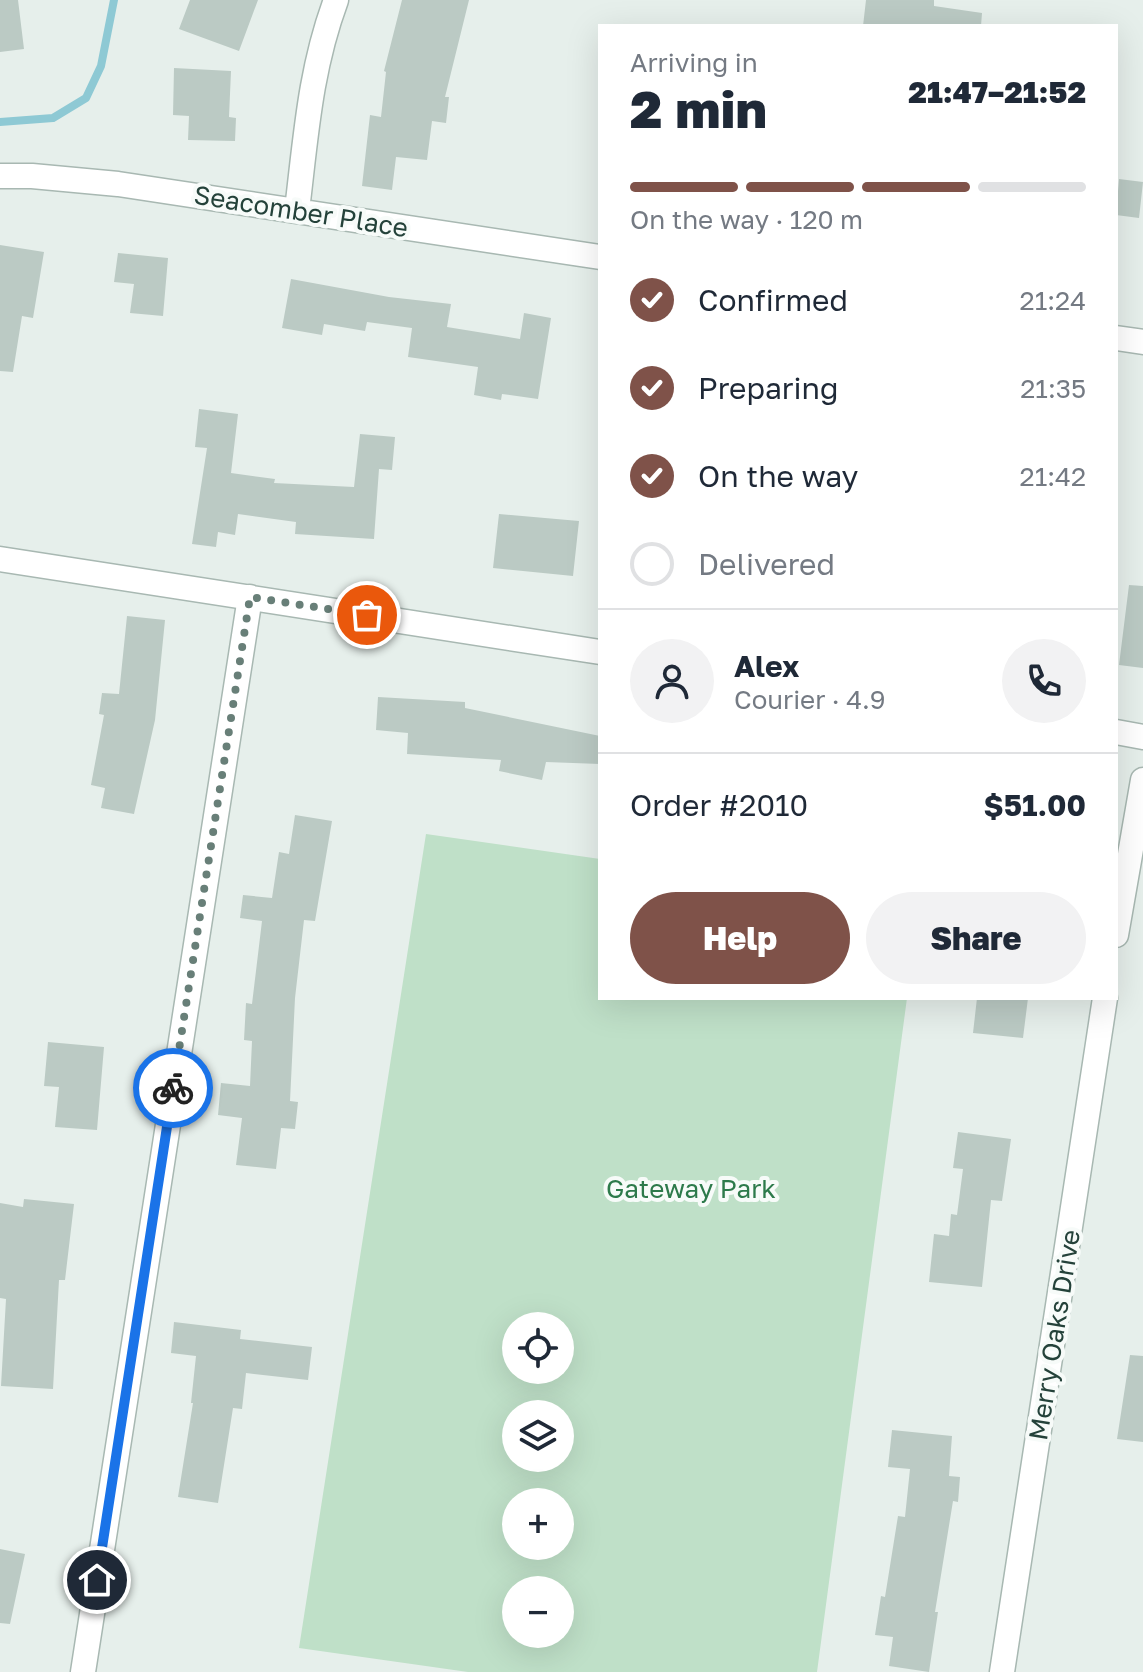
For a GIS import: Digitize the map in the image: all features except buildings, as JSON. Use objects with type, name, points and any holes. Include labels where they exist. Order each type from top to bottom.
[{"type":"street","points":[[297,210],[314,68],[321,38],[336,0]]},
{"type":"street","name":"Seacomber Place","points":[[0,176],[118,184],[598,257]]},
{"type":"street","points":[[1118,338],[1143,342]]},
{"type":"street","points":[[0,559],[598,652]]},
{"type":"street","points":[[83,1672],[250,597]]},
{"type":"street","points":[[1118,732],[1143,737]]},
{"type":"street","points":[[1118,924],[1143,780]]},
{"type":"street","name":"Merry Oaks Drive","points":[[1002,1672],[1105,1000]]},
{"type":"green space","name":"Gateway Park","points":[[426,834],[598,859],[598,1000],[907,1000],[817,1672],[468,1672],[299,1648]]},
{"type":"waterway","points":[[0,122],[53,118],[86,98],[101,66],[114,0]]},
{"type":"way so far","points":[[173,1088],[250,597],[367,615]]},
{"type":"route","points":[[97,1580],[173,1088]]}]
